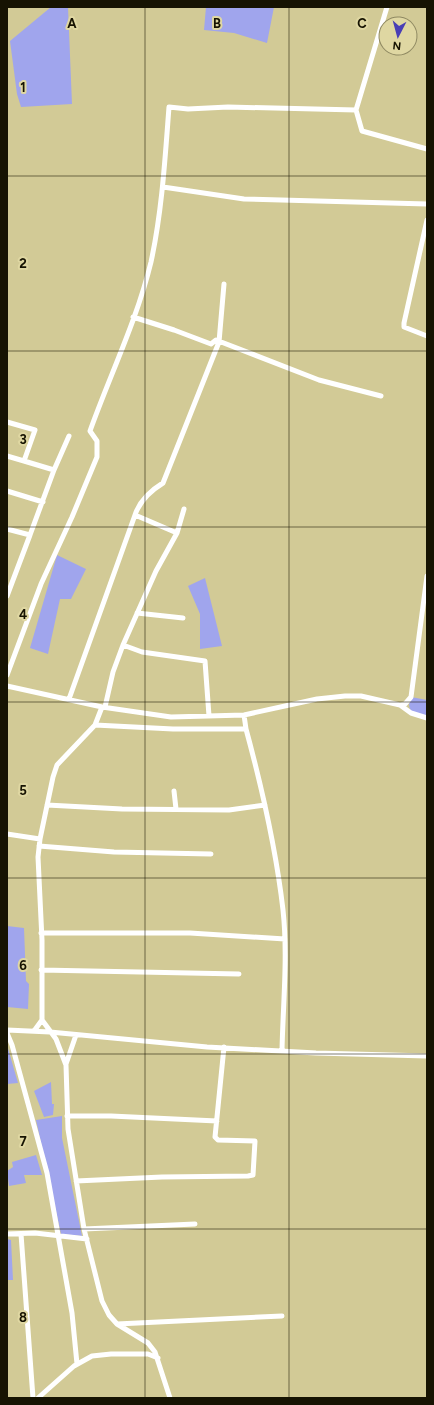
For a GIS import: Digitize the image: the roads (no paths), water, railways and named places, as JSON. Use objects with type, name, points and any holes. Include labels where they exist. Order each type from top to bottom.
[{"type":"street","points":[[387,7],[356,110],[362,131],[427,149]]},
{"type":"street","points":[[7,675],[41,584],[72,517],[97,457],[97,440],[90,431],[117,365],[151,262],[163,188],[169,107],[188,109],[228,107],[338,108],[356,110]]},
{"type":"street","points":[[163,188],[244,199],[427,204]]},
{"type":"street","points":[[427,220],[404,327],[427,336]]},
{"type":"street","points":[[69,699],[138,506],[149,492],[163,483],[219,342],[224,284]]},
{"type":"street","points":[[133,317],[211,344],[216,340],[319,380],[381,396]]},
{"type":"street","points":[[7,422],[35,430],[24,461]]},
{"type":"street","points":[[7,596],[54,470],[69,436]]},
{"type":"street","points":[[7,456],[54,470]]},
{"type":"street","points":[[7,491],[43,502]]},
{"type":"street","points":[[170,1398],[158,1358],[148,1343],[117,1324],[109,1314],[102,1301],[84,1229],[68,1116],[66,1065],[56,1038],[42,1020],[39,846],[53,777],[57,765],[95,725],[103,707],[113,672],[123,645],[176,533],[184,509]]},
{"type":"street","points":[[135,515],[176,533]]},
{"type":"street","points":[[7,529],[30,535]]},
{"type":"street","points":[[411,713],[409,701],[413,688],[427,576]]},
{"type":"street","points":[[137,613],[183,618]]},
{"type":"street","points":[[123,645],[142,652],[205,661],[209,716]]},
{"type":"street","points":[[7,686],[103,707],[171,717],[244,715],[336,696],[362,696],[400,705],[411,713],[427,718]]},
{"type":"street","points":[[400,705],[409,701]]},
{"type":"street","points":[[244,715],[265,805],[283,910],[285,939],[282,1050]]},
{"type":"street","points":[[95,725],[173,729],[246,728]]},
{"type":"street","points":[[174,791],[176,809]]},
{"type":"street","points":[[47,805],[122,810],[229,810],[265,805]]},
{"type":"street","points":[[7,834],[40,839]]},
{"type":"street","points":[[39,846],[114,852],[210,854]]},
{"type":"street","points":[[41,933],[190,934],[285,939]]},
{"type":"street","points":[[42,970],[239,974]]},
{"type":"street","points":[[34,1031],[42,1020]]},
{"type":"street","points":[[77,1364],[72,1313],[47,1173],[7,1031],[50,1032],[224,1047],[316,1053],[427,1056]]},
{"type":"street","points":[[66,1065],[76,1035]]},
{"type":"street","points":[[76,1181],[253,1175],[255,1141],[218,1140],[215,1137],[224,1047]]},
{"type":"street","points":[[68,1116],[111,1116],[217,1121]]},
{"type":"street","points":[[84,1229],[195,1224]]},
{"type":"street","points":[[7,1234],[35,1233],[87,1239]]},
{"type":"street","points":[[21,1234],[33,1398]]},
{"type":"street","points":[[117,1324],[282,1316]]},
{"type":"street","points":[[38,1398],[77,1364],[92,1356],[111,1354],[148,1354],[158,1358]]}]
